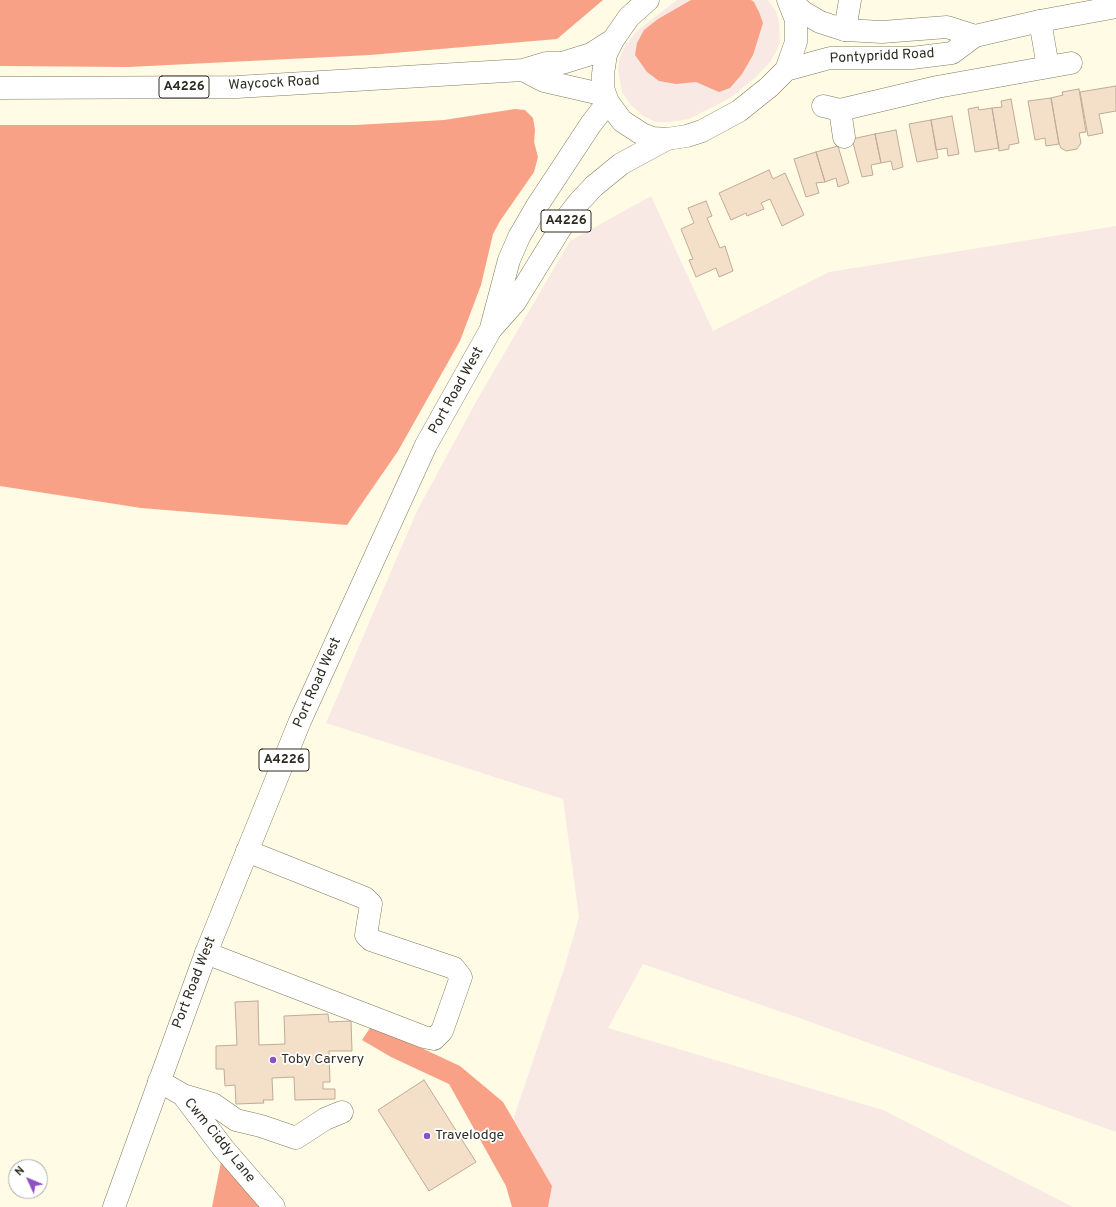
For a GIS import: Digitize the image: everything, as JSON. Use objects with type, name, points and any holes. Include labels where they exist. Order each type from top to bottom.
[{"type":"main road","points":[[648,0],[629,17],[613,40],[606,54],[603,74],[607,98],[622,121],[633,129],[654,138],[667,139],[687,136],[702,131],[739,112],[769,87],[786,70],[796,42],[796,20],[789,0]]},
{"type":"main road","name":"Pontypridd Road","points":[[789,0],[803,12],[820,22],[845,30],[882,32],[947,27],[975,36]]},
{"type":"main road","points":[[845,30],[850,0]]},
{"type":"main road","name":"Pontypridd Road","points":[[786,70],[830,58],[912,58],[952,53],[975,36],[1040,21],[1116,7]]},
{"type":"main road","points":[[1040,21],[1048,67]]},
{"type":"main road","name":"Waycock Road","points":[[0,88],[237,87],[523,70],[546,63],[562,63],[580,58],[591,54],[613,40]]},
{"type":"main road","points":[[844,137],[831,108],[1071,63]]},
{"type":"main road","points":[[523,70],[544,82],[607,98]]},
{"type":"main road","name":"Port Road West","points":[[491,329],[508,260],[519,237],[537,206],[607,98]]},
{"type":"main road","name":"Port Road West","points":[[114,1207],[206,954],[300,721],[426,446],[491,329],[515,302],[568,216],[594,186],[621,164],[667,139]]},
{"type":"main road","points":[[206,954],[424,1037],[434,1039],[442,1031],[461,977],[454,968],[371,940],[366,935],[371,904],[365,898],[247,851]]},
{"type":"main road","name":"Cwm Ciddy Lane","points":[[159,1081],[183,1096],[223,1148],[274,1207]]},
{"type":"main road","points":[[183,1096],[213,1104],[236,1120],[261,1126],[296,1138],[326,1119],[342,1112]]},
{"type":"shaded area","points":[[0,0],[603,0],[557,39],[370,55],[128,67],[0,66]]},
{"type":"shaded area","points":[[677,0],[768,0],[776,11],[779,21],[780,42],[770,62],[756,77],[730,98],[689,119],[670,122],[656,122],[643,116],[631,105],[622,92],[618,69],[620,57],[626,45],[637,31]]},
{"type":"shaded area","points":[[691,0],[751,0],[754,2],[759,12],[763,23],[753,55],[742,74],[730,88],[719,92],[696,82],[676,84],[659,81],[647,72],[635,55],[637,43],[644,30],[658,19]]},
{"type":"shaded area","points":[[515,109],[525,110],[533,118],[535,130],[534,142],[538,157],[534,172],[500,221],[493,234],[481,285],[460,341],[398,451],[347,525],[141,508],[0,486],[0,125],[356,125],[444,120]]},
{"type":"shaded area","points":[[651,196],[713,331],[829,272],[1116,226],[1116,1132],[802,1019],[643,964],[608,1028],[883,1110],[1073,1207],[548,1207],[552,1186],[513,1120],[564,969],[579,917],[563,799],[326,723],[417,511],[477,400],[570,241]]},
{"type":"shaded area","points":[[372,1025],[460,1066],[503,1102],[552,1186],[548,1207],[512,1207],[506,1186],[449,1084],[391,1057],[362,1040]]},
{"type":"shaded area","points":[[221,1162],[261,1207],[212,1207]]},
{"type":"building","points":[[1116,86],[1116,111],[1099,114],[1103,133],[1088,136],[1080,92]]},
{"type":"building","points":[[1079,89],[1086,132],[1079,133],[1081,143],[1077,149],[1066,151],[1061,148],[1059,144],[1051,98],[1063,95],[1062,92]]},
{"type":"building","points":[[1051,98],[1059,144],[1046,146],[1045,138],[1035,140],[1028,101]]},
{"type":"building","points":[[1011,99],[1019,143],[1009,145],[1009,149],[999,151],[992,108],[1002,107],[1001,101]]},
{"type":"building","points":[[978,107],[979,110],[992,108],[999,148],[975,152],[968,109]]},
{"type":"building","points":[[952,116],[959,154],[948,156],[947,148],[936,150],[931,120]]},
{"type":"building","points":[[931,120],[938,158],[917,162],[909,124]]},
{"type":"building","points":[[896,130],[903,167],[893,170],[891,161],[881,163],[875,134]]},
{"type":"building","points":[[875,134],[881,163],[871,165],[873,175],[862,177],[852,139]]},
{"type":"building","points":[[838,146],[849,183],[838,187],[836,178],[825,182],[816,152]]},
{"type":"building","points":[[816,152],[825,182],[816,183],[819,193],[806,197],[794,159]]},
{"type":"building","points":[[769,170],[773,179],[785,173],[804,215],[782,226],[770,199],[761,203],[764,209],[747,216],[746,213],[731,220],[719,193]]},
{"type":"building","points":[[706,201],[712,216],[707,218],[720,248],[725,246],[733,271],[719,277],[716,268],[696,277],[689,260],[693,259],[681,229],[694,223],[688,208]]},
{"type":"building","name":"Toby Carvery","points":[[258,1001],[259,1045],[285,1044],[284,1016],[328,1014],[329,1022],[351,1021],[352,1051],[329,1051],[330,1082],[323,1082],[323,1089],[335,1089],[335,1099],[295,1100],[294,1077],[272,1078],[273,1100],[263,1100],[264,1103],[236,1104],[235,1085],[225,1086],[224,1069],[216,1069],[216,1046],[237,1045],[235,1002]]},
{"type":"building","name":"Travelodge","points":[[424,1080],[476,1162],[429,1191],[378,1110]]},
{"type":"place","name":"Toby Carvery","points":[[273,1060]]},
{"type":"place","name":"Travelodge","points":[[427,1136]]}]
